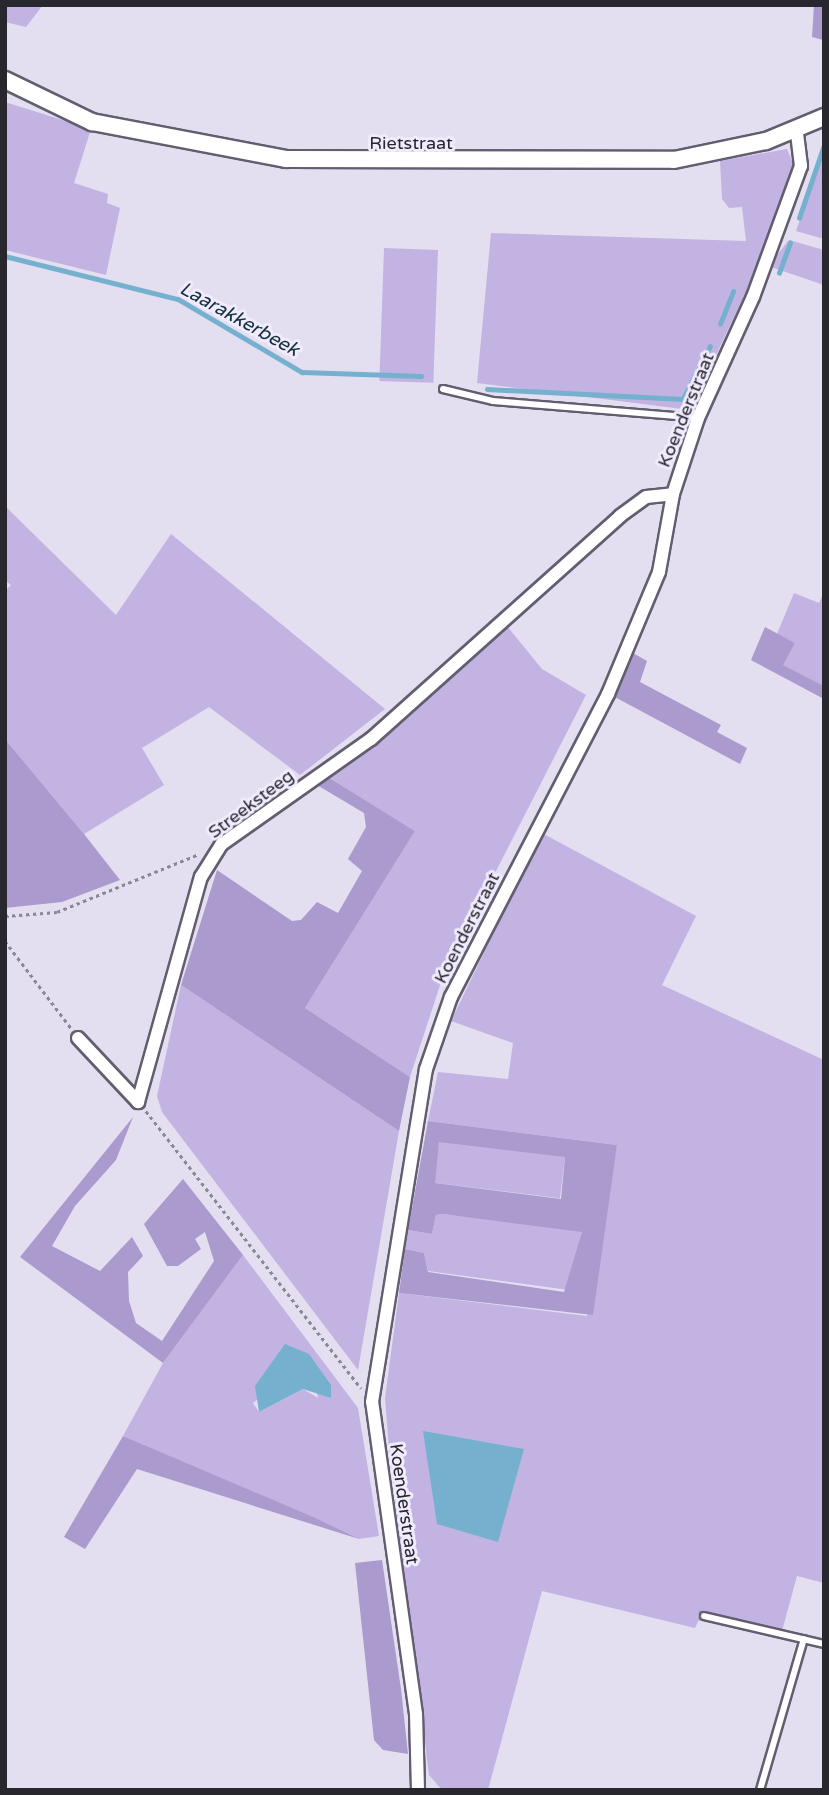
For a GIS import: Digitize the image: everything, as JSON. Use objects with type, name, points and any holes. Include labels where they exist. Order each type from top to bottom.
[{"type":"street","name":"Rietstraat","points":[[5,80],[92,122],[286,159],[674,160],[797,131],[824,117]]},
{"type":"street","name":"Koenderstraat","points":[[418,1790],[416,1714],[372,1402],[426,1069],[451,997],[608,694],[659,572],[673,494],[698,418],[791,198],[803,152],[797,131]]},
{"type":"street","name":"Streeksteeg","points":[[138,1102],[201,877],[222,844],[371,739],[620,516],[646,496],[673,494]]},
{"type":"street","points":[[78,1038],[138,1102]]},
{"type":"lane","points":[[443,388],[493,401],[698,418]]},
{"type":"lane","points":[[704,1616],[824,1644]]},
{"type":"lane","points":[[760,1790],[804,1639]]},
{"type":"path","points":[[5,916],[57,912],[222,844]]},
{"type":"path","points":[[5,942],[78,1038]]},
{"type":"path","points":[[138,1102],[372,1402]]},
{"type":"shaded area","points":[[5,5],[43,5],[26,27],[5,22]]},
{"type":"shaded area","points":[[814,5],[824,5],[823,40],[812,37]]},
{"type":"shaded area","points":[[5,102],[91,129],[74,183],[108,194],[107,203],[120,208],[106,275],[5,250]]},
{"type":"shaded area","points":[[787,149],[794,165],[771,239],[690,410],[477,383],[491,233],[746,241],[742,207],[729,208],[722,199],[720,161]]},
{"type":"shaded area","points":[[824,150],[824,239],[796,231]]},
{"type":"shaded area","points":[[789,240],[824,250],[824,285],[768,266]]},
{"type":"shaded area","points":[[384,248],[438,250],[433,383],[379,381]]},
{"type":"shaded area","points":[[5,506],[116,615],[171,534],[385,709],[300,775],[209,707],[142,748],[164,785],[84,834],[5,739],[5,591],[11,585],[5,580]]},
{"type":"shaded area","points":[[824,592],[824,686],[782,665],[795,643],[777,634],[794,593],[819,603]]},
{"type":"shaded area","points":[[507,626],[542,669],[586,695],[444,973],[410,1077],[305,1008],[415,831],[328,777]]},
{"type":"shaded area","points":[[765,627],[795,643],[783,665],[824,686],[824,699],[751,660]]},
{"type":"shaded area","points":[[633,653],[647,661],[640,682],[721,725],[717,732],[747,748],[740,764],[611,695]]},
{"type":"shaded area","points":[[5,739],[120,880],[62,902],[5,908]]},
{"type":"shaded area","points":[[328,777],[415,831],[305,1008],[410,1077],[399,1131],[181,985],[217,870],[292,921],[301,920],[317,902],[338,913],[362,871],[348,859],[366,827],[364,813],[317,785]]},
{"type":"shaded area","points":[[542,833],[696,916],[662,985],[824,1060],[824,1583],[797,1576],[782,1631],[703,1611],[695,1628],[542,1591],[488,1790],[442,1790],[429,1775],[389,1448],[385,1398],[399,1293],[587,1316],[617,1145],[428,1121],[438,1072],[508,1079],[513,1043],[451,1021]]},
{"type":"shaded area","points":[[181,985],[399,1131],[358,1370],[162,1112],[157,1096]]},
{"type":"shaded area","points":[[133,1117],[116,1160],[75,1206],[52,1246],[100,1271],[132,1237],[143,1256],[128,1272],[129,1301],[136,1323],[162,1341],[214,1261],[205,1232],[195,1239],[201,1249],[178,1266],[167,1266],[144,1224],[183,1179],[243,1255],[163,1363],[20,1257]]},
{"type":"shaded area","points":[[428,1121],[617,1145],[593,1315],[399,1293],[405,1249],[424,1253],[428,1272],[564,1292],[582,1232],[443,1214],[436,1215],[432,1234],[408,1230]],"holes":[[[439,1142],[565,1157],[561,1199],[435,1183]]]},
{"type":"shaded area","points":[[439,1141],[565,1156],[560,1198],[434,1183]]},
{"type":"shaded area","points":[[436,1215],[577,1228],[582,1231],[569,1290],[428,1271],[424,1253],[405,1249],[408,1230],[432,1234]]},
{"type":"shaded area","points":[[243,1255],[358,1408],[379,1536],[359,1539],[123,1436],[163,1363]],"holes":[[[309,1354],[318,1398],[303,1389],[259,1412],[253,1403]]]},
{"type":"shaded area","points":[[123,1436],[359,1539],[137,1469],[85,1549],[64,1537]]},
{"type":"shaded area","points":[[382,1560],[408,1754],[383,1750],[374,1740],[355,1563]]},
{"type":"water","points":[[285,1344],[309,1354],[331,1385],[331,1398],[303,1389],[259,1412],[255,1386]]},
{"type":"water","points":[[423,1431],[524,1449],[498,1542],[437,1524]]},
{"type":"waterway","name":"Laarakkerbeek","points":[[799,218],[824,145]]},
{"type":"waterway","name":"Laarakkerbeek","points":[[779,273],[790,243]]},
{"type":"waterway","name":"Laarakkerbeek","points":[[5,256],[178,299],[302,372],[421,376]]},
{"type":"waterway","name":"Laarakkerbeek","points":[[720,324],[733,292]]},
{"type":"waterway","name":"Laarakkerbeek","points":[[487,389],[683,399],[710,346]]}]
